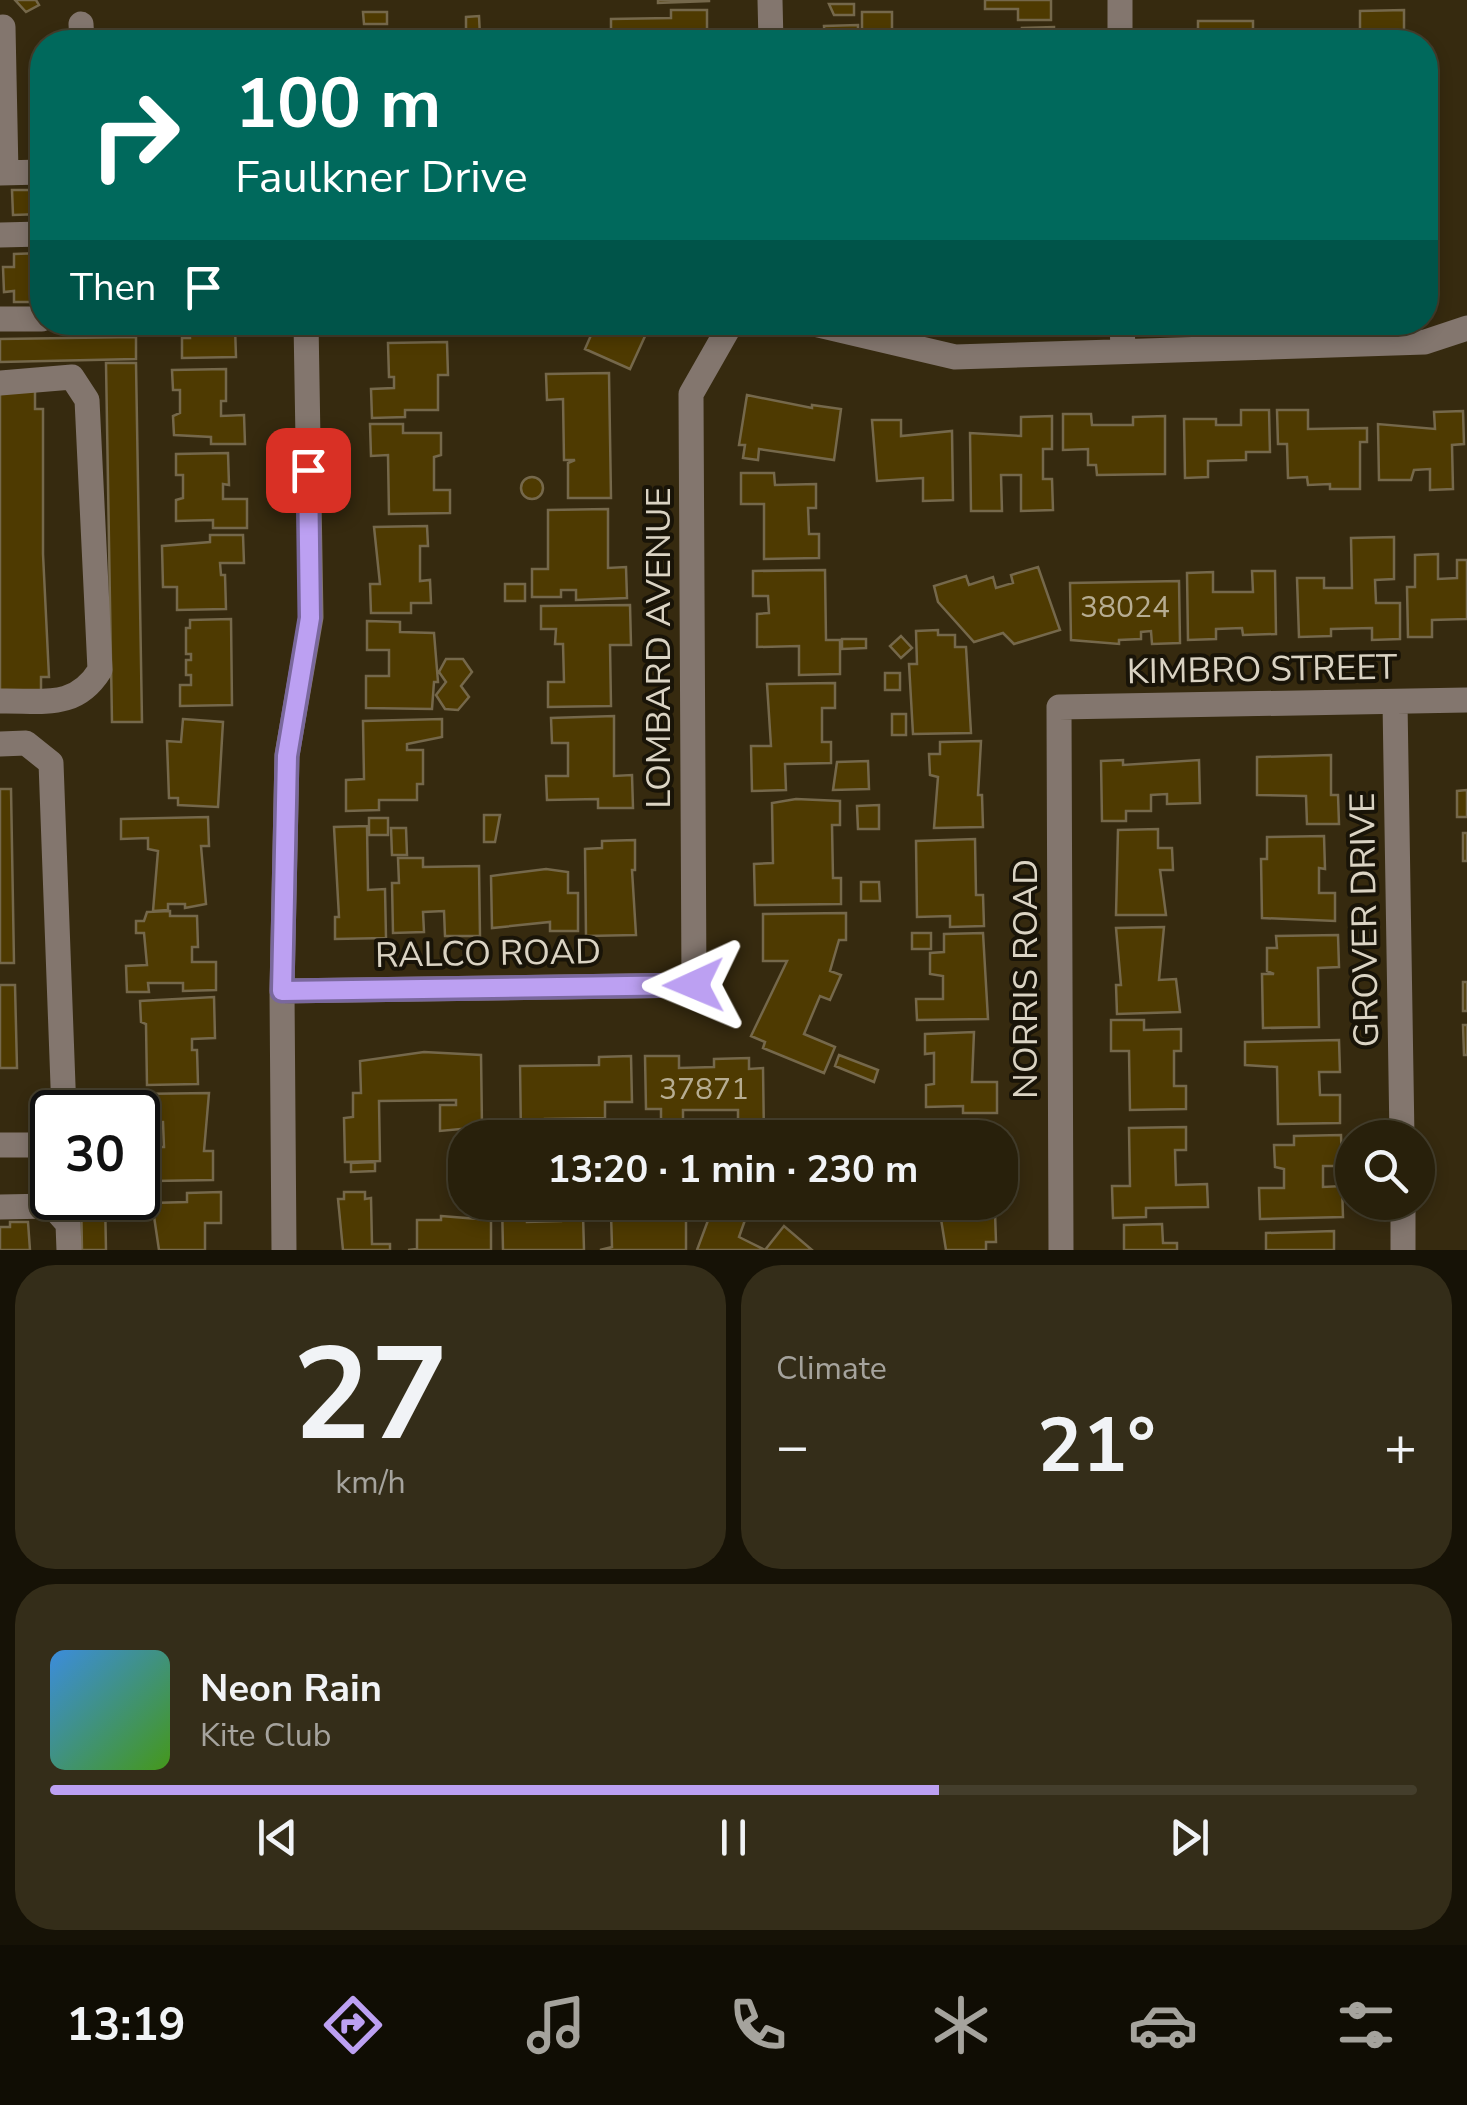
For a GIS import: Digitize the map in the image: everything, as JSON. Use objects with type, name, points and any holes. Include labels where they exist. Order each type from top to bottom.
[{"type":"street","points":[[770,0],[771,30]]},
{"type":"street","points":[[1120,0],[1120,30]]},
{"type":"street","points":[[3,27],[3,173],[30,172]]},
{"type":"street","points":[[0,235],[30,234]]},
{"type":"street","points":[[0,319],[30,319]]},
{"type":"street","points":[[861,335],[955,357],[1425,342],[1467,328]]},
{"type":"street","points":[[284,1250],[282,991],[287,756],[310,618],[306,335]]},
{"type":"street","name":"LOMBARD AVENUE","points":[[694,985],[691,394],[725,335]]},
{"type":"street","points":[[1122,335],[1122,351]]},
{"type":"street","points":[[0,383],[72,377],[88,400],[100,670],[88,690],[68,700],[0,701]]},
{"type":"street","name":"KIMBRO STREET","points":[[1059,707],[1467,700]]},
{"type":"street","name":"GROVER DRIVE","points":[[1396,702],[1402,1120]]},
{"type":"street","name":"NORRIS ROAD","points":[[1059,707],[1061,1250]]},
{"type":"street","points":[[0,744],[26,743],[51,763],[63,1090]]},
{"type":"street","name":"RALCO ROAD","points":[[282,991],[694,985]]},
{"type":"street","points":[[0,1145],[30,1145]]},
{"type":"street","points":[[0,1207],[52,1206],[68,1224],[68,1250]]},
{"type":"street","points":[[1403,1220],[1404,1250]]},
{"type":"building","points":[[15,0],[36,0],[39,5],[26,12]]},
{"type":"building","points":[[709,0],[709,1],[658,3]]},
{"type":"building","points":[[985,0],[1051,0],[1051,20],[1018,20],[1018,9],[985,9]]},
{"type":"building","points":[[829,4],[854,4],[854,15],[834,15]]},
{"type":"building","points":[[671,10],[707,10],[707,30],[611,30],[611,19],[671,18]]},
{"type":"building","points":[[1404,10],[1404,30],[1360,30],[1360,11]]},
{"type":"building","points":[[363,12],[387,12],[387,24],[364,24]]},
{"type":"building","points":[[862,12],[892,12],[892,30],[862,30]]},
{"type":"building","points":[[479,16],[480,30],[466,30],[466,17]]},
{"type":"building","points":[[1198,21],[1253,21],[1253,30],[1198,30]]},
{"type":"building","points":[[858,25],[858,30],[824,30],[824,26]]},
{"type":"building","points":[[1054,27],[1054,30],[1022,30]]},
{"type":"building","points":[[12,190],[30,190],[30,214],[13,215]]},
{"type":"building","points":[[30,253],[30,302],[14,302],[14,291],[4,292],[3,267],[14,267],[14,254]]},
{"type":"building","points":[[190,335],[235,335],[236,357],[182,358],[182,338]]},
{"type":"building","points":[[591,335],[646,335],[630,369],[585,349]]},
{"type":"building","points":[[136,337],[136,359],[0,362],[0,339]]},
{"type":"building","points":[[447,342],[448,375],[438,375],[438,410],[405,410],[405,417],[372,418],[371,389],[394,388],[394,377],[389,377],[388,343]]},
{"type":"building","points":[[106,363],[136,363],[142,722],[112,722]]},
{"type":"building","points":[[226,369],[226,401],[221,401],[221,416],[244,415],[245,444],[211,444],[211,437],[174,435],[173,416],[180,413],[180,390],[173,390],[172,370]]},
{"type":"building","points":[[609,373],[611,498],[568,498],[568,463],[575,460],[564,460],[563,399],[547,400],[546,374]]},
{"type":"building","points":[[0,388],[35,388],[35,409],[43,409],[43,554],[49,677],[41,677],[41,699],[0,700]]},
{"type":"building","points":[[747,395],[812,408],[841,409],[834,460],[759,449],[758,460],[743,458],[745,445],[739,445]]},
{"type":"building","points":[[1241,410],[1269,410],[1270,452],[1246,452],[1246,460],[1208,461],[1208,477],[1185,478],[1184,419],[1216,419],[1216,425],[1241,425]]},
{"type":"building","points":[[1277,410],[1308,410],[1308,429],[1367,428],[1367,442],[1360,442],[1360,489],[1330,489],[1330,484],[1308,485],[1307,477],[1288,478],[1287,444],[1278,444]]},
{"type":"building","points":[[1463,411],[1464,444],[1452,445],[1453,489],[1430,490],[1430,469],[1414,470],[1411,480],[1379,480],[1378,424],[1435,429],[1434,412]]},
{"type":"building","points":[[1063,414],[1091,414],[1092,425],[1133,425],[1133,417],[1165,416],[1165,474],[1097,475],[1096,465],[1088,465],[1088,449],[1063,450]]},
{"type":"building","points":[[1052,416],[1052,449],[1043,449],[1043,479],[1052,479],[1053,510],[1021,511],[1021,475],[1001,475],[1002,511],[971,511],[970,433],[1021,436],[1021,417]]},
{"type":"building","points":[[872,420],[901,420],[901,436],[952,431],[953,500],[923,501],[923,478],[877,481]]},
{"type":"building","points":[[370,424],[403,424],[403,433],[441,433],[441,455],[434,457],[434,490],[450,490],[450,513],[389,514],[388,455],[371,456]]},
{"type":"building","points":[[228,453],[229,485],[223,484],[223,499],[247,499],[247,528],[213,528],[213,520],[176,521],[176,500],[183,498],[183,475],[176,475],[176,454]]},
{"type":"building","points":[[741,473],[774,473],[775,485],[816,484],[816,508],[808,508],[809,534],[819,534],[819,558],[764,559],[764,504],[741,504]]},
{"type":"building","points":[[532,477],[543,488],[532,499],[521,488]]},
{"type":"building","points":[[608,509],[608,568],[626,567],[627,598],[576,600],[576,590],[561,590],[561,597],[532,597],[532,569],[548,569],[548,510]]},
{"type":"building","points":[[427,526],[428,546],[420,546],[420,581],[430,580],[431,603],[411,603],[411,613],[371,613],[370,584],[380,584],[374,527]]},
{"type":"building","points":[[210,535],[243,535],[244,563],[220,563],[221,575],[225,575],[226,609],[177,610],[177,587],[163,587],[162,546],[210,542]]},
{"type":"building","points":[[1394,537],[1394,579],[1375,580],[1376,603],[1400,603],[1400,639],[1372,640],[1372,628],[1331,629],[1331,636],[1299,637],[1297,578],[1324,578],[1324,588],[1352,588],[1351,538]]},
{"type":"building","points":[[1438,554],[1438,579],[1457,578],[1457,560],[1467,560],[1467,619],[1432,620],[1432,637],[1408,637],[1407,587],[1415,587],[1415,555]]},
{"type":"building","points":[[1038,567],[1060,630],[1014,644],[1003,633],[974,642],[938,602],[934,586],[966,576],[969,585],[993,577],[996,588],[1013,583],[1011,575]]},
{"type":"building","points":[[825,570],[826,640],[840,640],[840,674],[799,675],[799,646],[757,647],[757,614],[769,613],[768,596],[753,596],[753,571]]},
{"type":"building","points":[[1252,571],[1275,571],[1276,634],[1243,635],[1242,628],[1216,629],[1216,639],[1188,640],[1187,573],[1213,572],[1213,592],[1253,592]]},
{"type":"building","points":[[1179,581],[1180,643],[1152,644],[1151,631],[1141,632],[1141,639],[1119,640],[1119,644],[1071,640],[1070,583]]},
{"type":"building","points":[[505,584],[525,584],[525,601],[505,601]]},
{"type":"building","points":[[630,605],[631,645],[610,645],[611,706],[548,707],[548,682],[564,682],[563,644],[555,644],[556,629],[541,629],[541,606]]},
{"type":"building","points":[[231,619],[232,705],[180,706],[180,685],[191,685],[191,675],[186,675],[186,660],[191,660],[191,654],[186,654],[186,628],[190,628],[190,620]]},
{"type":"building","points":[[367,621],[400,622],[400,632],[434,633],[438,682],[434,682],[432,709],[366,708],[366,676],[389,676],[389,650],[367,650]]},
{"type":"building","points":[[938,630],[938,635],[955,635],[955,647],[966,647],[971,733],[913,734],[909,664],[917,664],[916,631]]},
{"type":"building","points":[[901,636],[912,648],[901,658],[890,646]]},
{"type":"building","points":[[842,639],[866,639],[866,648],[842,649]]},
{"type":"building","points":[[446,659],[463,659],[472,672],[461,686],[469,697],[458,710],[445,709],[436,695],[446,682],[439,672]]},
{"type":"building","points":[[885,673],[900,673],[900,690],[885,690]]},
{"type":"building","points":[[835,683],[835,708],[822,708],[822,742],[831,742],[831,763],[785,764],[786,790],[752,791],[751,746],[771,746],[767,684]]},
{"type":"building","points":[[892,714],[906,714],[906,735],[892,735]]},
{"type":"building","points":[[614,716],[614,776],[632,775],[633,808],[598,808],[598,799],[547,800],[546,776],[568,776],[568,743],[552,743],[551,718]]},
{"type":"building","points":[[183,719],[223,722],[218,807],[178,805],[178,798],[169,798],[167,741],[181,742]]},
{"type":"building","points":[[442,719],[442,737],[407,744],[407,750],[423,750],[423,784],[417,784],[417,800],[379,800],[379,810],[346,811],[346,780],[364,779],[363,721]]},
{"type":"building","points":[[981,741],[978,795],[982,795],[983,827],[934,828],[938,777],[930,775],[929,754],[940,754],[940,742]]},
{"type":"building","points":[[1331,755],[1331,795],[1338,795],[1339,824],[1307,824],[1306,796],[1257,795],[1257,757]]},
{"type":"building","points":[[1123,760],[1123,765],[1199,760],[1200,803],[1167,804],[1167,794],[1151,795],[1151,811],[1126,811],[1126,821],[1102,821],[1101,761]]},
{"type":"building","points":[[868,761],[869,789],[833,790],[837,762]]},
{"type":"building","points":[[0,789],[11,789],[14,963],[0,963]]},
{"type":"building","points":[[1467,790],[1467,817],[1457,817],[1457,791]]},
{"type":"building","points":[[796,799],[840,801],[840,825],[832,825],[833,878],[841,878],[841,904],[755,905],[754,864],[773,863],[772,803]]},
{"type":"building","points":[[879,805],[879,829],[858,829],[857,806]]},
{"type":"building","points":[[484,815],[500,815],[495,842],[484,842]]},
{"type":"building","points":[[208,817],[209,846],[201,846],[206,904],[185,908],[185,904],[168,904],[168,910],[153,911],[158,851],[148,849],[148,838],[121,839],[121,819]]},
{"type":"building","points":[[369,818],[388,818],[388,835],[369,835]]},
{"type":"building","points":[[367,826],[368,890],[385,889],[386,938],[335,939],[335,917],[339,917],[334,827]]},
{"type":"building","points":[[391,828],[406,828],[407,855],[392,855]]},
{"type":"building","points":[[1158,829],[1158,848],[1172,848],[1173,870],[1160,870],[1166,915],[1116,915],[1118,830]]},
{"type":"building","points":[[1463,833],[1467,833],[1467,861],[1463,861]]},
{"type":"building","points":[[1324,836],[1325,869],[1319,868],[1319,893],[1335,893],[1335,921],[1262,918],[1261,859],[1267,859],[1267,837]]},
{"type":"building","points":[[975,839],[976,895],[983,895],[984,926],[950,927],[950,916],[917,917],[916,841]]},
{"type":"building","points":[[635,840],[632,870],[636,935],[586,936],[585,849],[602,848],[602,841]]},
{"type":"building","points":[[398,858],[423,858],[423,867],[479,866],[480,936],[445,936],[444,911],[423,912],[424,932],[393,933],[392,883],[399,883]]},
{"type":"building","points":[[546,869],[568,872],[568,893],[578,893],[578,931],[550,931],[550,922],[492,928],[491,876]]},
{"type":"building","points":[[861,882],[879,882],[880,901],[861,901]]},
{"type":"building","points":[[170,911],[170,916],[197,916],[198,947],[192,947],[192,962],[216,962],[216,990],[183,991],[183,983],[148,983],[149,992],[127,992],[126,966],[147,965],[144,933],[136,933],[136,921],[144,921],[147,912]]},
{"type":"building","points":[[846,913],[846,940],[839,940],[830,971],[841,975],[830,1000],[820,996],[804,1034],[835,1047],[824,1073],[763,1048],[765,1042],[751,1036],[787,961],[763,961],[763,914]]},
{"type":"building","points":[[1164,927],[1159,980],[1176,979],[1180,1012],[1117,1014],[1116,985],[1121,985],[1116,928]]},
{"type":"building","points":[[912,933],[931,933],[931,949],[912,949]]},
{"type":"building","points":[[983,933],[988,1019],[917,1020],[916,999],[943,999],[943,976],[930,974],[930,953],[944,952],[944,934]]},
{"type":"building","points":[[1338,935],[1339,967],[1318,968],[1319,1027],[1263,1028],[1262,974],[1274,974],[1267,971],[1267,948],[1277,948],[1276,936]]},
{"type":"building","points":[[1463,982],[1467,982],[1467,1011],[1463,1011]]},
{"type":"building","points":[[0,985],[15,985],[17,1068],[0,1068]]},
{"type":"building","points":[[214,997],[215,1038],[192,1039],[192,1050],[197,1050],[198,1084],[147,1085],[146,1024],[141,1022],[140,1001]]},
{"type":"building","points":[[1111,1020],[1144,1020],[1144,1030],[1181,1029],[1181,1051],[1174,1051],[1174,1086],[1186,1086],[1186,1109],[1130,1110],[1129,1051],[1111,1051]]},
{"type":"building","points":[[1463,1025],[1467,1025],[1467,1055],[1464,1055]]},
{"type":"building","points":[[974,1032],[972,1082],[997,1082],[997,1113],[963,1113],[963,1106],[926,1107],[926,1085],[934,1084],[934,1053],[925,1054],[925,1034]]},
{"type":"building","points":[[1339,1040],[1340,1072],[1319,1072],[1320,1095],[1340,1095],[1340,1120],[1278,1124],[1277,1067],[1245,1065],[1245,1042]]},
{"type":"building","points":[[424,1052],[481,1055],[482,1120],[448,1120],[448,1130],[440,1131],[440,1105],[456,1105],[456,1100],[379,1101],[380,1161],[345,1162],[344,1118],[353,1117],[353,1093],[361,1093],[360,1061]]},
{"type":"building","points":[[839,1055],[878,1070],[874,1082],[835,1066]]},
{"type":"building","points":[[631,1056],[632,1102],[605,1102],[605,1118],[521,1120],[520,1066],[599,1065],[599,1057]]},
{"type":"building","points":[[645,1056],[679,1056],[679,1068],[714,1067],[714,1059],[749,1058],[749,1069],[763,1068],[764,1120],[738,1120],[738,1110],[683,1110],[683,1120],[661,1120],[661,1109],[646,1109]]},
{"type":"building","points":[[209,1093],[204,1151],[213,1151],[213,1180],[160,1181],[160,1147],[164,1147],[160,1094]]},
{"type":"building","points":[[1186,1127],[1186,1150],[1175,1150],[1176,1185],[1207,1184],[1208,1207],[1146,1208],[1146,1217],[1113,1218],[1112,1186],[1130,1186],[1129,1128]]},
{"type":"building","points":[[1335,1135],[1335,1166],[1323,1166],[1323,1187],[1335,1186],[1335,1217],[1260,1219],[1259,1188],[1284,1188],[1284,1169],[1275,1167],[1274,1145],[1294,1145],[1294,1136]]},
{"type":"building","points":[[375,1162],[375,1171],[351,1172],[351,1163]]},
{"type":"building","points":[[221,1192],[221,1223],[205,1223],[205,1250],[159,1250],[155,1220],[160,1220],[160,1203],[187,1202],[187,1193]]},
{"type":"building","points":[[344,1192],[365,1192],[365,1199],[371,1198],[372,1244],[390,1244],[390,1250],[343,1250],[338,1199],[344,1199]]},
{"type":"building","points":[[441,1216],[448,1220],[491,1220],[491,1250],[408,1250],[417,1249],[417,1220],[441,1220]]},
{"type":"building","points":[[81,1220],[105,1220],[106,1250],[82,1250]]},
{"type":"building","points":[[502,1220],[583,1220],[584,1250],[503,1250]]},
{"type":"building","points":[[611,1220],[686,1220],[686,1250],[600,1250],[612,1247]]},
{"type":"building","points":[[708,1220],[745,1220],[739,1237],[765,1250],[697,1250]]},
{"type":"building","points":[[941,1220],[995,1220],[996,1242],[986,1242],[986,1250],[946,1250]]},
{"type":"building","points":[[10,1222],[28,1222],[30,1250],[0,1250],[0,1227],[10,1227]]},
{"type":"building","points":[[1162,1224],[1163,1243],[1177,1243],[1177,1250],[1124,1250],[1124,1225]]},
{"type":"building","points":[[784,1226],[812,1250],[765,1250]]},
{"type":"building","points":[[1334,1231],[1334,1250],[1266,1250],[1266,1233]]},
{"type":"route","points":[[308,470],[310,618],[287,756],[282,991],[694,985]]}]
